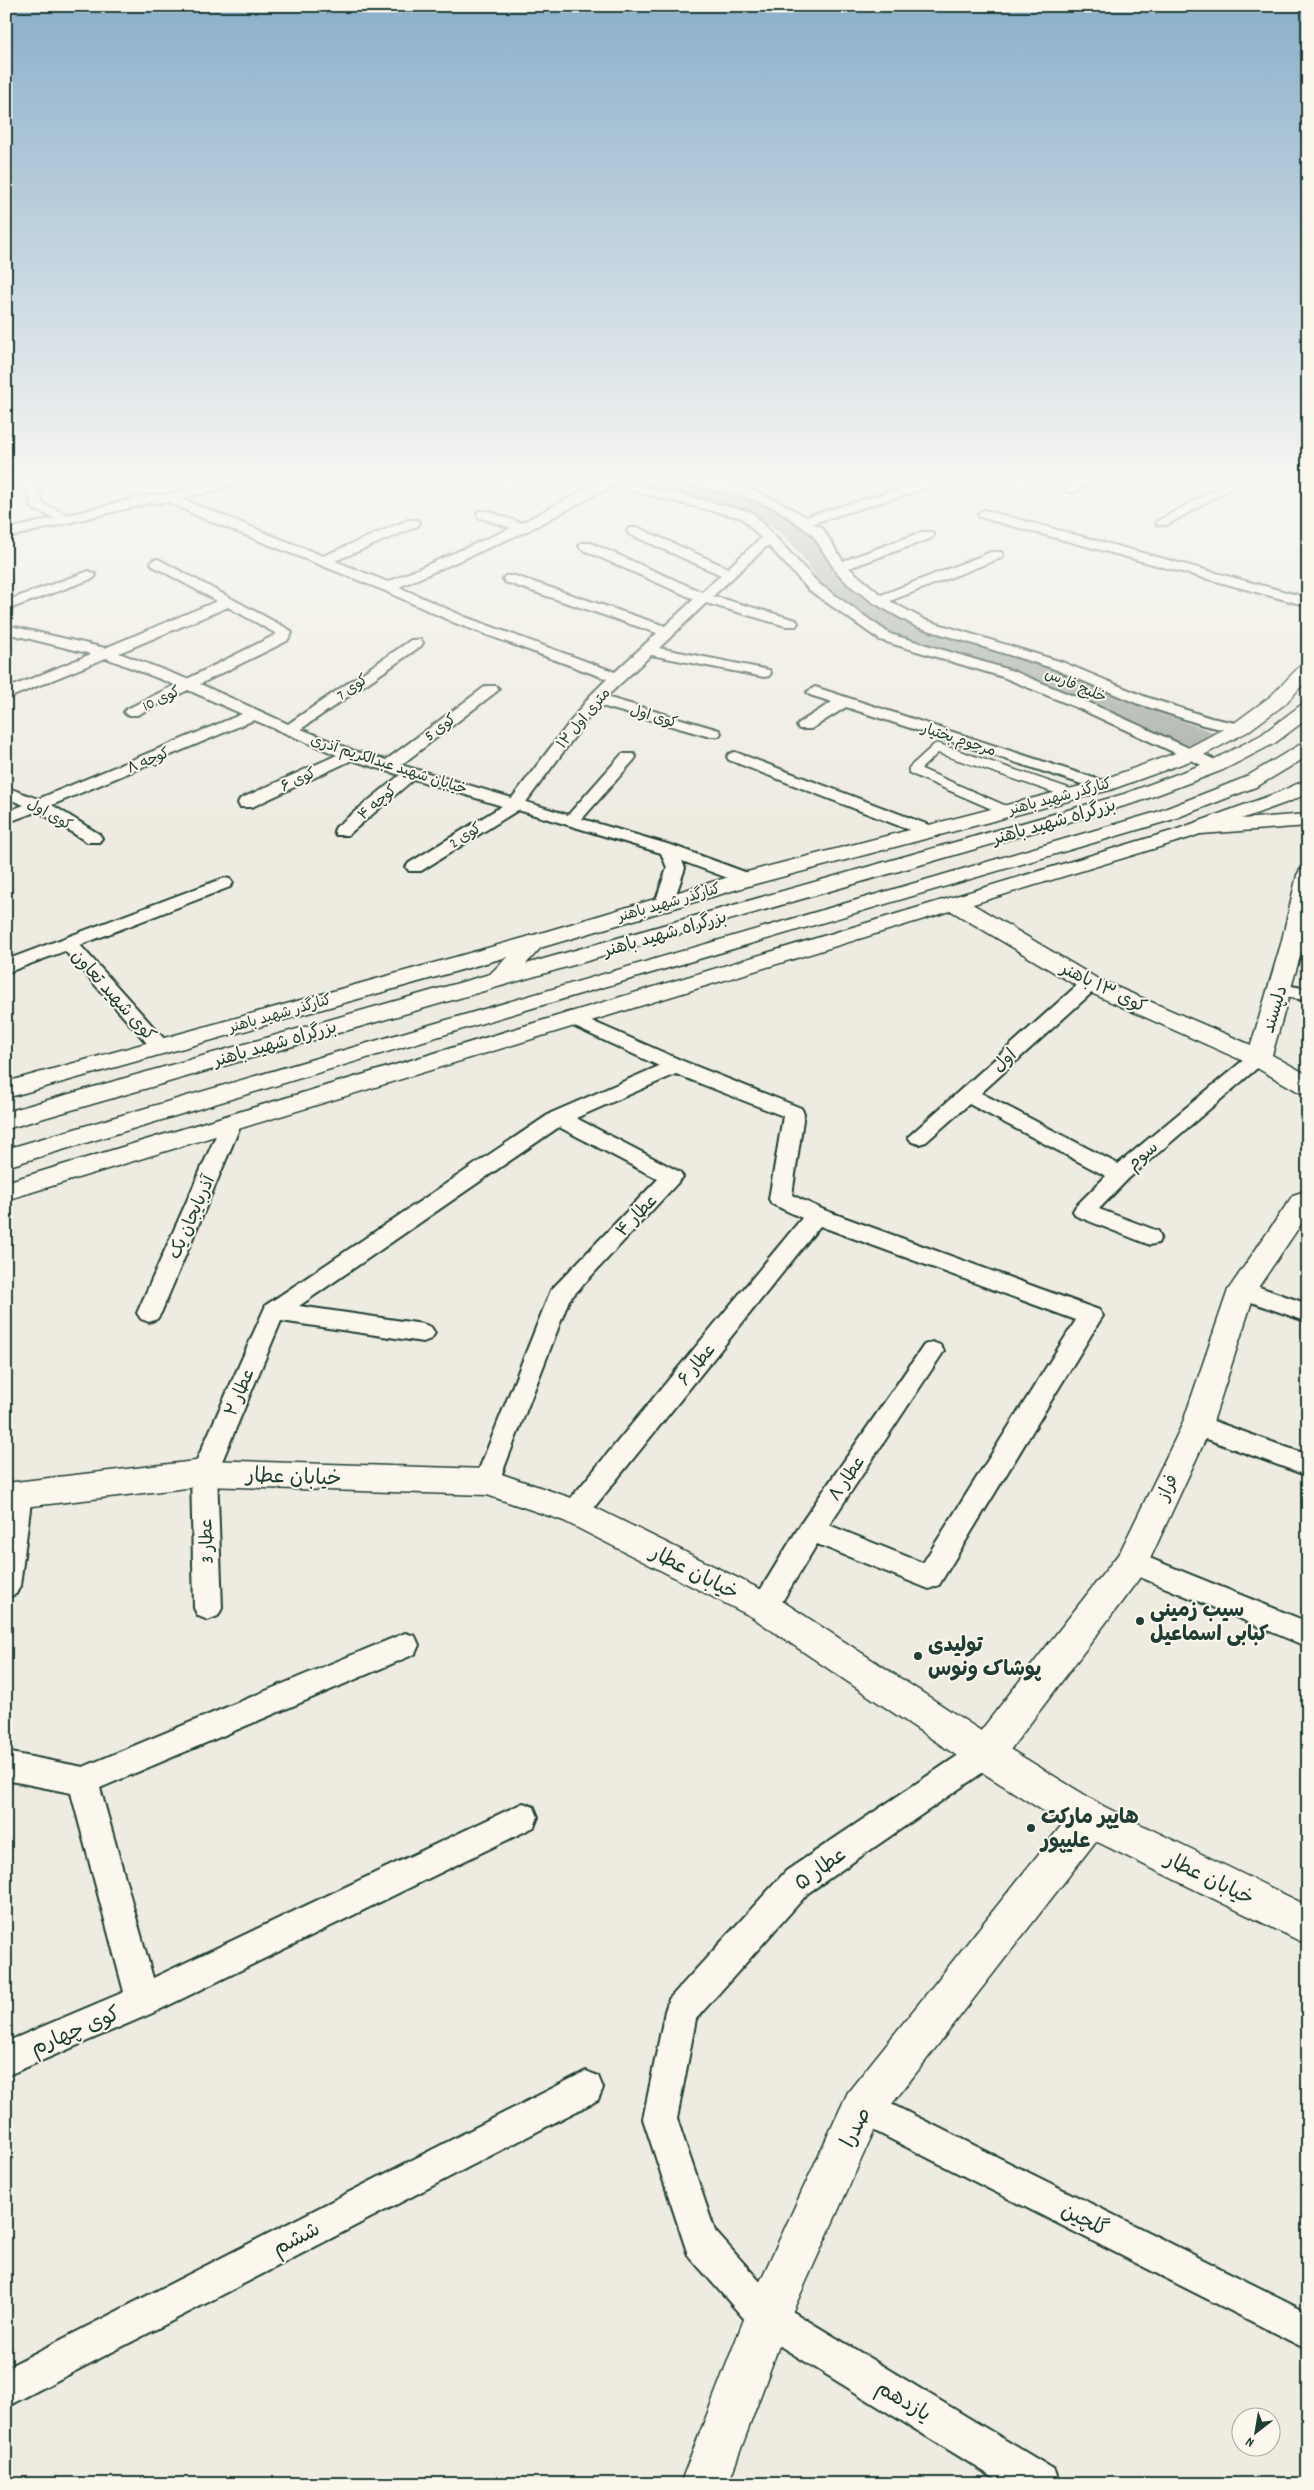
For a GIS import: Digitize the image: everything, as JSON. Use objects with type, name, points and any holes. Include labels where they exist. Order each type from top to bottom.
[{"type":"main road","name":"کنارگذر شهید باهنر","points":[[6,1090],[535,942],[747,878],[1104,786],[1191,754],[1240,728],[1278,700],[1308,668]]},
{"type":"main road","name":"بزرگراه شهید باهنر","points":[[6,1121],[1122,801],[1216,766],[1268,739],[1308,709]]},
{"type":"main road","name":"بزرگراه شهید باهنر","points":[[6,1158],[1010,860],[1078,843],[1164,816],[1251,782],[1308,748]]},
{"type":"main road","points":[[6,1191],[571,1018],[963,902],[1191,831],[1284,797],[1308,785]]},
{"type":"main road","points":[[1078,843],[1308,820]]},
{"type":"main road","points":[[963,902],[1010,860]]},
{"type":"main road","name":"دلپسند","points":[[1259,1058],[1305,908],[1308,875]]},
{"type":"main road","name":"کوی ۱۳ باهنر","points":[[963,902],[1090,984],[1259,1058]]},
{"type":"main road","points":[[499,979],[535,942]]},
{"type":"main road","points":[[1259,1058],[1308,1086]]},
{"type":"main road","name":"فراز","points":[[985,1754],[1132,1562],[1197,1425],[1242,1290],[1302,1202],[1308,1199]]},
{"type":"main road","name":"خیابان عطار","points":[[13,1495],[204,1473],[486,1482],[575,1512],[764,1607],[985,1754],[1090,1819],[1308,1926]]},
{"type":"main road","name":"صدرا","points":[[704,2484],[767,2317],[863,2107],[1090,1819]]},
{"type":"street","points":[[6,606],[30,597]]},
{"type":"street","points":[[219,597],[228,602]]},
{"type":"street","points":[[410,597],[460,620],[618,678]]},
{"type":"street","points":[[564,597],[667,632]]},
{"type":"street","name":"خلیج فارس","points":[[828,597],[885,637],[1008,674],[1216,766]]},
{"type":"street","name":"خلیج فارس","points":[[875,597],[920,624],[1057,665],[1141,700],[1208,722],[1240,728]]},
{"type":"street","points":[[879,600],[886,597]]},
{"type":"street","points":[[1290,597],[1308,602]]},
{"type":"street","points":[[704,598],[791,623]]},
{"type":"street","name":"۱۲ متری اول","points":[[516,804],[595,699],[704,598]]},
{"type":"street","points":[[6,695],[228,602]]},
{"type":"street","name":"کوی 10","points":[[132,712],[282,638],[284,633],[228,602]]},
{"type":"street","name":"خیابان شهید عبدالکریم آذری","points":[[6,629],[106,653],[189,685],[289,730],[351,755],[390,765],[570,822],[668,850],[747,878]]},
{"type":"street","name":"کوی 7","points":[[289,730],[416,643]]},
{"type":"street","points":[[648,650],[764,673]]},
{"type":"street","name":"کوی 5","points":[[390,765],[491,689]]},
{"type":"street","name":"مرحوم بختیار","points":[[815,692],[1104,786]]},
{"type":"street","name":"کوی اول","points":[[595,699],[713,733]]},
{"type":"street","points":[[805,726],[843,702]]},
{"type":"street","name":"کوچه ۸","points":[[6,818],[256,714]]},
{"type":"street","name":"کوی ۶","points":[[246,803],[351,755]]},
{"type":"street","points":[[570,822],[628,756]]},
{"type":"street","points":[[735,757],[931,832]]},
{"type":"street","name":"کوچه ۴","points":[[342,831],[412,773]]},
{"type":"street","name":"کوی اول","points":[[6,792],[40,805],[93,838]]},
{"type":"street","name":"کوی 2","points":[[415,867],[516,804]]},
{"type":"street","points":[[664,903],[676,868],[668,850]]},
{"type":"street","points":[[6,967],[224,883]]},
{"type":"street","name":"کوی شهید تعاون","points":[[69,944],[160,1046]]},
{"type":"street","name":"اول","points":[[919,1137],[1090,984]]},
{"type":"street","points":[[1280,990],[1308,995]]},
{"type":"street","points":[[571,1018],[676,1066],[794,1113],[780,1199],[816,1216],[1091,1316],[929,1577],[811,1530]]},
{"type":"street","name":"سوم","points":[[1150,1238],[1084,1211],[1120,1174],[1259,1058]]},
{"type":"street","points":[[274,1311],[558,1118],[676,1066]]},
{"type":"street","points":[[967,1094],[1120,1174]]},
{"type":"street","name":"عطار ۴","points":[[486,1482],[559,1296],[672,1177],[558,1118]]},
{"type":"street","name":"آذربایجان یک","points":[[149,1313],[232,1122]]},
{"type":"street","name":"عطار ۶","points":[[575,1512],[816,1216]]},
{"type":"street","points":[[1242,1290],[1308,1312]]},
{"type":"street","points":[[274,1311],[423,1333]]},
{"type":"street","name":"عطار ۲","points":[[204,1473],[274,1311]]},
{"type":"street","name":"عطار ۸","points":[[764,1607],[811,1530],[932,1351]]},
{"type":"street","points":[[1197,1425],[1308,1466]]},
{"type":"street","name":"عطار 3","points":[[204,1473],[208,1608]]},
{"type":"street","points":[[6,1586],[13,1495]]},
{"type":"street","points":[[1132,1562],[1308,1635]]},
{"type":"street","points":[[6,1766],[83,1781],[405,1645]]},
{"type":"street","name":"عطار ۵","points":[[681,2011],[797,1882],[985,1754]]},
{"type":"street","points":[[83,1781],[143,2000]]},
{"type":"street","name":"کوی چهارم","points":[[6,2059],[143,2000],[523,1817]]},
{"type":"street","name":"یازدهم","points":[[681,2011],[660,2118],[701,2242],[767,2317],[1041,2484]]},
{"type":"street","name":"ششم","points":[[6,2388],[586,2088]]},
{"type":"street","name":"گلچین","points":[[863,2107],[1308,2332]]},
{"type":"lane","points":[[1007,811],[913,770],[937,748],[1072,794]]},
{"type":"waterway","points":[[855,597],[907,631],[1036,669],[1157,723],[1205,740]]},
{"type":"place","name":"سیب زمینی کبابی اسماعیل","points":[[1140,1621]]},
{"type":"place","name":"تولیدی پوشاک ونوس","points":[[918,1656]]},
{"type":"place","name":"هایپر مارکت علیپور","points":[[1031,1828]]}]
